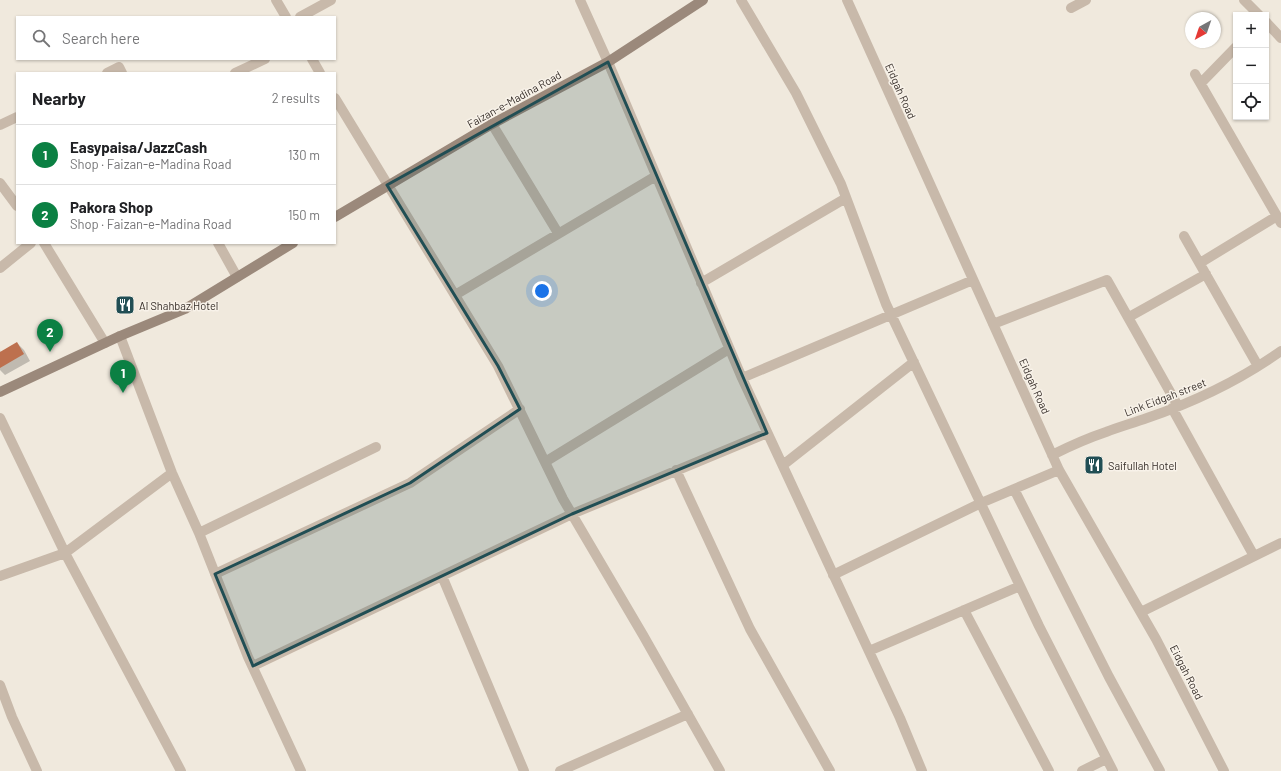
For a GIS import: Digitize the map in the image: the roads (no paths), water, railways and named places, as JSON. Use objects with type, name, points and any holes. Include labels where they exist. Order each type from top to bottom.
[{"type":"street","points":[[276,0],[285,16]]},
{"type":"street","points":[[302,16],[330,0]]},
{"type":"street","points":[[580,0],[608,62],[729,349],[900,718],[922,771]]},
{"type":"street","name":"Faizan-e-Madina Road","points":[[336,217],[387,185],[492,124],[608,62],[703,0]]},
{"type":"street","points":[[741,0],[796,92],[841,184],[891,314],[1039,626],[1113,771]]},
{"type":"street","name":"Eidgah Road","points":[[847,0],[1059,470],[1156,639],[1224,771]]},
{"type":"street","points":[[1071,8],[1086,0]]},
{"type":"street","points":[[1244,0],[1256,12]]},
{"type":"street","points":[[1269,25],[1281,38]]},
{"type":"street","points":[[1201,84],[1235,48]]},
{"type":"street","points":[[237,72],[263,60]]},
{"type":"street","points":[[313,60],[319,72]]},
{"type":"street","points":[[108,72],[119,67],[122,72]]},
{"type":"street","points":[[1195,74],[1279,220],[1200,263]]},
{"type":"street","points":[[336,100],[498,366],[572,514],[720,771]]},
{"type":"street","points":[[0,126],[16,118]]},
{"type":"street","points":[[492,124],[558,233]]},
{"type":"street","points":[[455,295],[656,176]]},
{"type":"street","points":[[0,183],[16,205]]},
{"type":"street","points":[[702,283],[846,198]]},
{"type":"street","points":[[1184,236],[1258,366]]},
{"type":"street","points":[[0,268],[30,244]]},
{"type":"street","points":[[45,244],[105,343]]},
{"type":"street","points":[[219,244],[237,277]]},
{"type":"street","points":[[0,392],[120,336],[185,310],[291,244]]},
{"type":"street","points":[[1129,317],[1206,274]]},
{"type":"street","points":[[742,378],[974,280]]},
{"type":"street","points":[[993,324],[1107,280],[1129,317],[1254,556]]},
{"type":"street","points":[[120,336],[172,474],[199,533],[253,666],[301,771]]},
{"type":"street","points":[[545,462],[729,349]]},
{"type":"street","name":"Link Eidgah street","points":[[1052,455],[1107,431],[1148,418],[1216,390],[1281,352]]},
{"type":"street","points":[[782,465],[914,362]]},
{"type":"street","points":[[215,574],[410,483],[520,409]]},
{"type":"street","points":[[0,418],[65,553],[180,771]]},
{"type":"street","points":[[253,666],[572,514],[767,433]]},
{"type":"street","points":[[199,533],[376,447]]},
{"type":"street","points":[[676,470],[750,629],[830,771]]},
{"type":"street","points":[[833,575],[981,503],[1059,470]]},
{"type":"street","points":[[0,576],[65,553],[172,474]]},
{"type":"street","points":[[1014,488],[1109,677],[1160,771]]},
{"type":"street","points":[[1141,612],[1281,543]]},
{"type":"street","points":[[442,576],[524,771]]},
{"type":"street","points":[[869,651],[1020,586]]},
{"type":"street","points":[[964,610],[1049,771]]},
{"type":"street","points":[[0,685],[12,717],[38,771]]},
{"type":"street","points":[[560,771],[688,714]]},
{"type":"street","points":[[1082,771],[1106,759]]},
{"type":"place","name":"Al Shahbaz Hotel","points":[[125,305]]},
{"type":"place","name":"Pakora Shop","points":[[50,352]]},
{"type":"place","name":"Easypaisa/JazzCash","points":[[123,393]]},
{"type":"place","name":"Saifullah Hotel","points":[[1094,465]]}]
